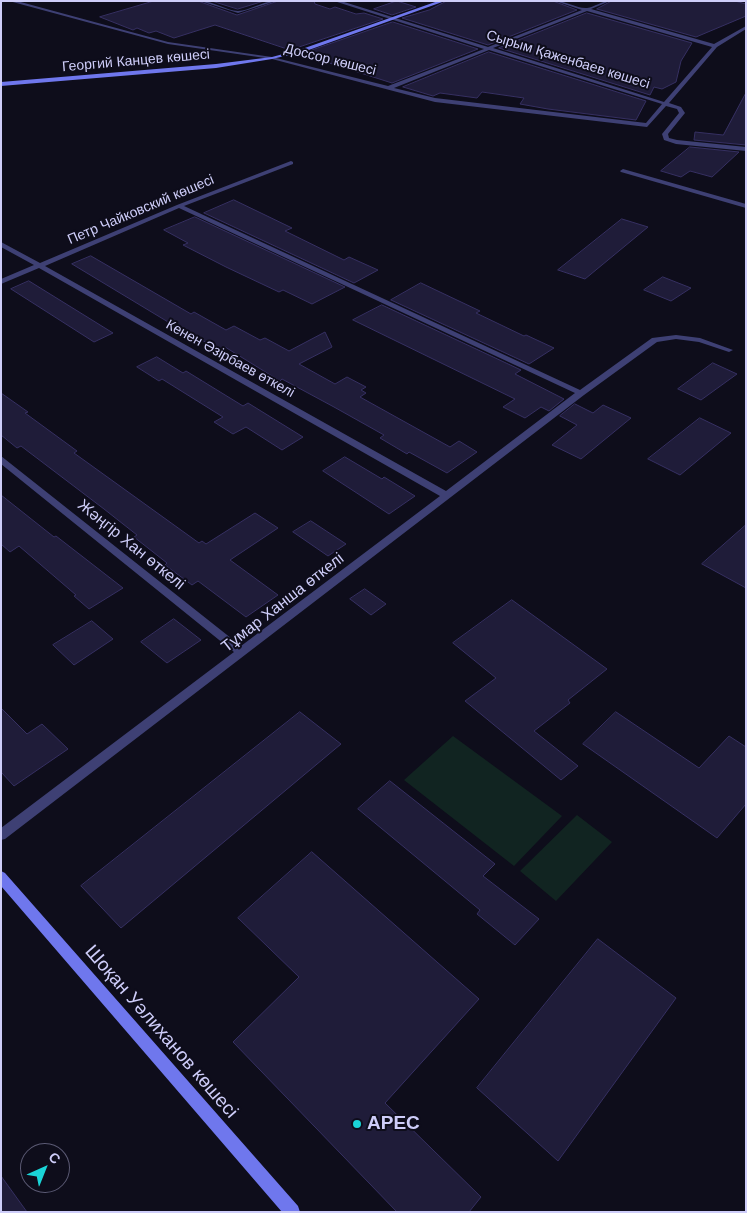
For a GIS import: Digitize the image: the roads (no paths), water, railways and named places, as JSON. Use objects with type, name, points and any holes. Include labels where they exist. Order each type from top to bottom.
[{"type":"main road","name":"Георгий Канцев көшесі","points":[[1,84],[216,66],[272,58],[304,50],[443,1]]},
{"type":"main road","name":"Шоқан Уәлиханов көшесі","points":[[1,877],[292,1212]]},
{"type":"street","name":"Доссор көшесі","points":[[11,1],[168,43],[272,58],[435,100],[647,126],[665,103]]},
{"type":"street","points":[[202,1],[238,12],[274,1]]},
{"type":"street","name":"Сырым Қаженбаев көшесі","points":[[336,1],[679,108],[682,113],[665,134],[666,139],[676,142],[746,149]]},
{"type":"street","points":[[557,1],[714,46]]},
{"type":"street","points":[[389,88],[608,1]]},
{"type":"street","points":[[665,103],[714,46],[746,27]]},
{"type":"street","name":"Петр Чайковский көшесі","points":[[1,282],[179,206],[291,163]]},
{"type":"street","points":[[624,172],[746,206]]},
{"type":"street","points":[[179,206],[581,393]]},
{"type":"street","name":"Кенен Әзірбаев өткелі","points":[[1,244],[447,496]]},
{"type":"street","name":"Тұмар Ханша өткелі","points":[[1,835],[581,393],[655,340],[676,337],[700,340],[729,350]]},
{"type":"street","name":"Жәңгір Хан өткелі","points":[[1,459],[242,653]]},
{"type":"place","name":"APEC","points":[[357,1124]]}]
